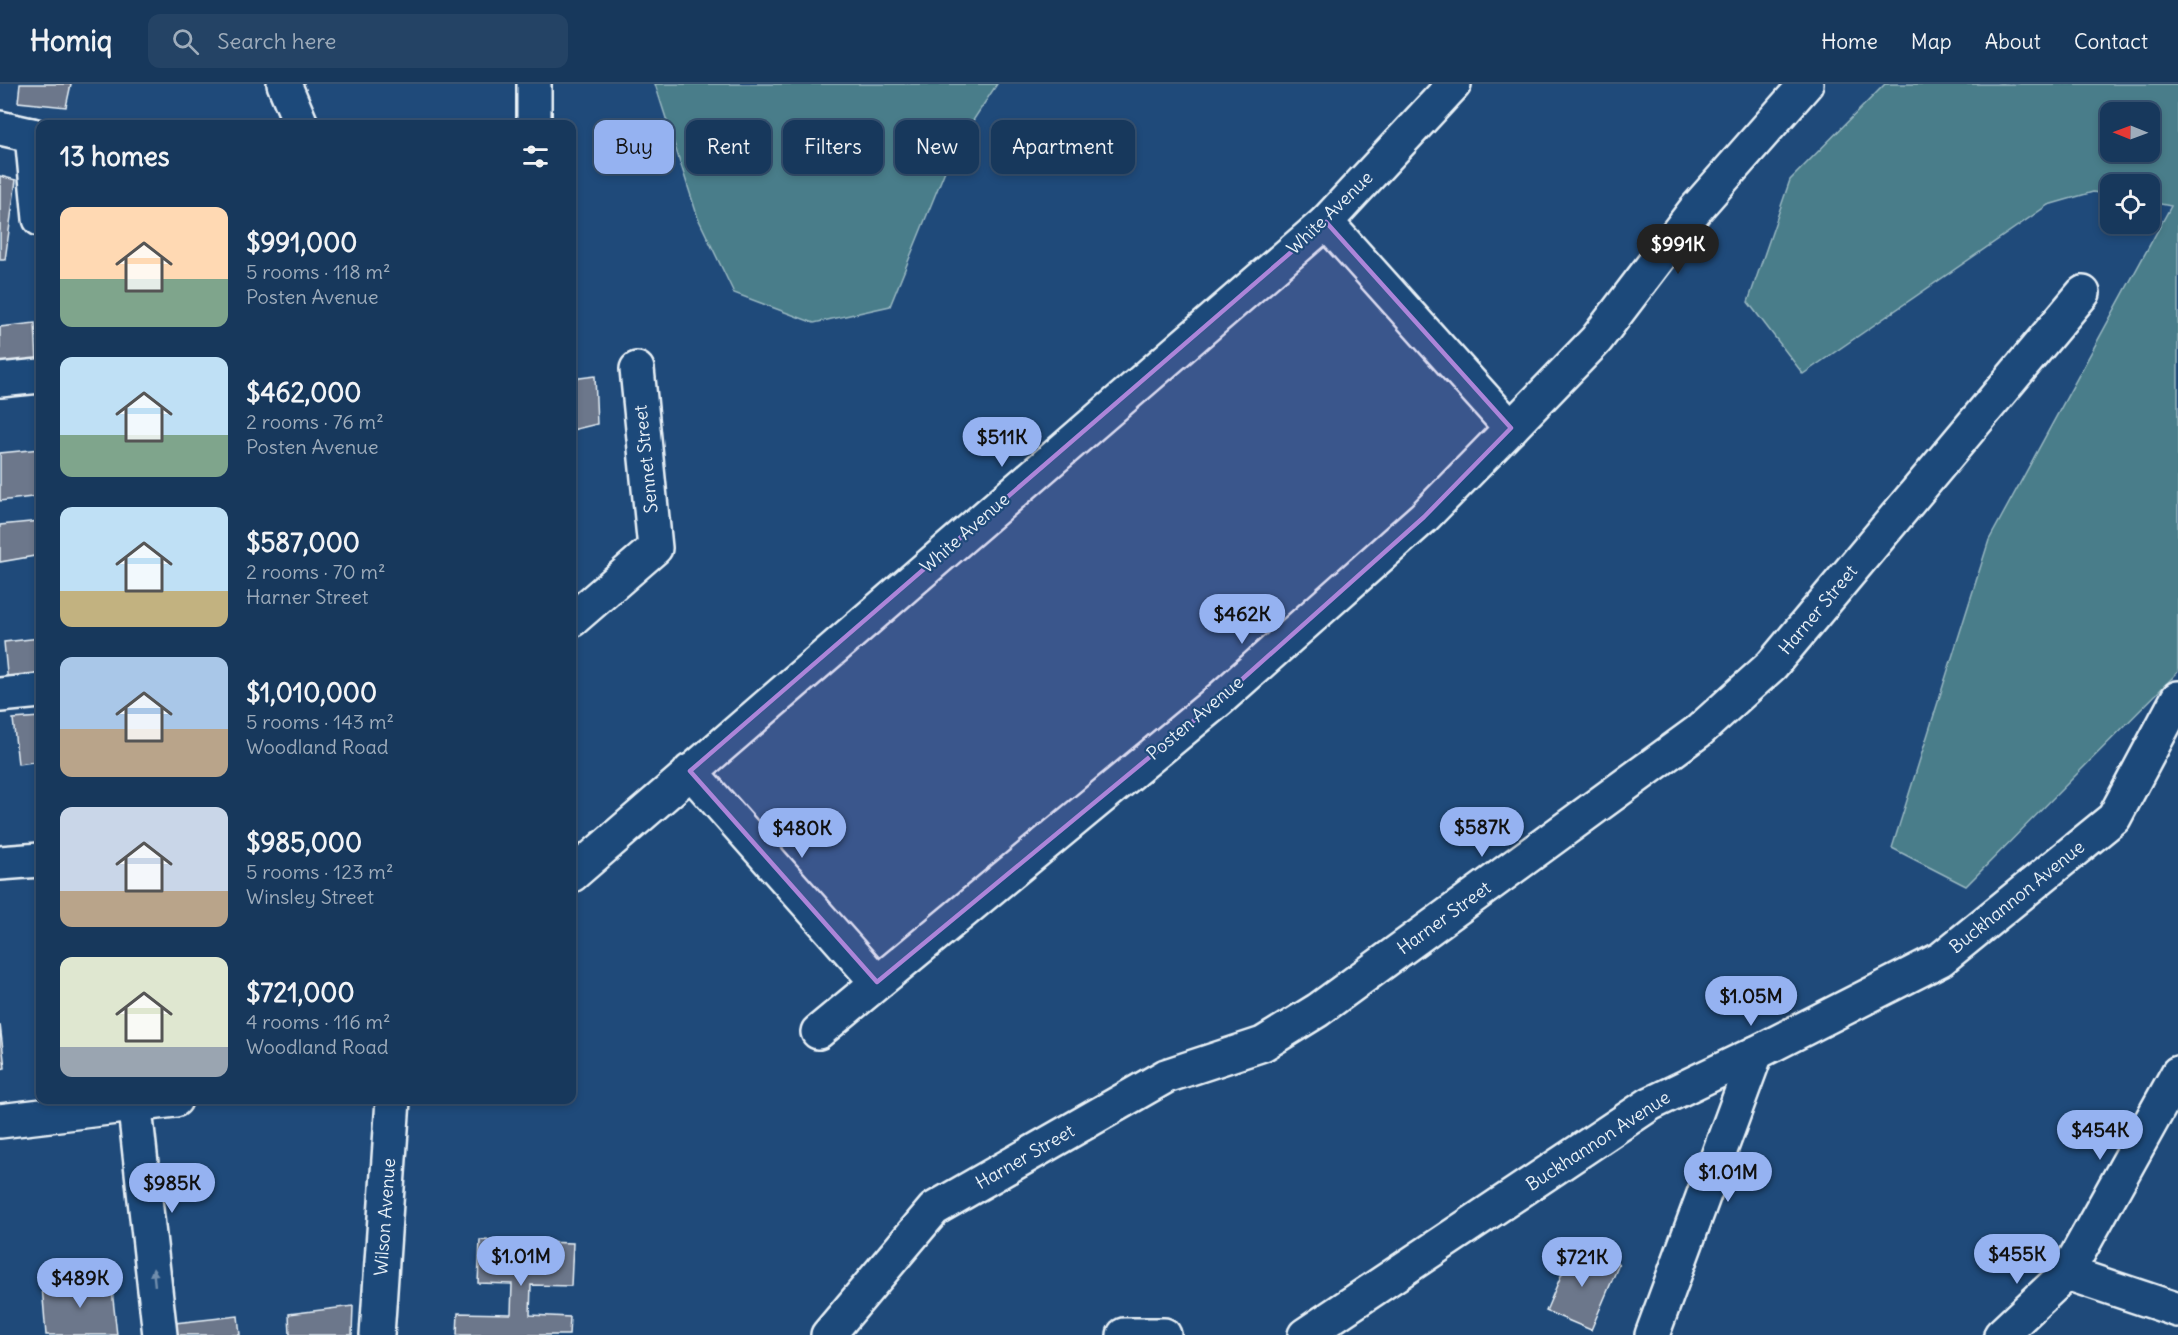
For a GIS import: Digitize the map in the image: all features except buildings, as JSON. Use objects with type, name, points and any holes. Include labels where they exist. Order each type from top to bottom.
[{"type":"street","points":[[284,84],[299,120]]},
{"type":"street","points":[[534,84],[534,120]]},
{"type":"street","name":"White Avenue","points":[[576,871],[1326,222],[1454,84]]},
{"type":"street","name":"Posten Avenue","points":[[818,1032],[1220,699],[1424,517],[1596,340],[1695,210],[1806,84]]},
{"type":"street","points":[[0,128],[36,136]]},
{"type":"street","points":[[1326,222],[1511,428]]},
{"type":"street","name":"Harner Street","points":[[828,1335],[933,1209],[1166,1076],[1263,1044],[1318,1010],[1700,731],[1772,665],[2083,293]]},
{"type":"street","name":"Sennet Street","points":[[576,617],[655,548],[637,369]]},
{"type":"street","points":[[0,380],[36,376]]},
{"type":"street","points":[[0,695],[36,691]]},
{"type":"street","name":"Buckhannon Avenue","points":[[1305,1335],[1650,1104],[1756,1053],[1941,958],[2114,818],[2178,698]]},
{"type":"street","points":[[690,771],[877,982]]},
{"type":"street","points":[[0,863],[36,860]]},
{"type":"street","points":[[1652,1335],[1756,1053]]},
{"type":"street","points":[[2001,1335],[2067,1273],[2178,1073]]},
{"type":"street","points":[[0,1121],[120,1104]]},
{"type":"street","points":[[134,1104],[160,1335]]},
{"type":"street","name":"Wilson Avenue","points":[[377,1335],[393,1104]]},
{"type":"street","points":[[2067,1273],[2178,1310]]},
{"type":"street","points":[[1124,1335],[1164,1335]]},
{"type":"highlighted area","points":[[1326,222],[1511,428],[1424,517],[1220,699],[877,982],[690,771]]},
{"type":"green space","points":[[655,84],[997,84],[973,120],[895,120],[895,174],[944,174],[890,306],[814,323],[734,293],[698,218],[674,143],[674,120],[667,120]]},
{"type":"green space","points":[[1885,84],[2178,84],[2178,672],[1966,886],[1892,848],[1989,540],[2156,234],[2160,234],[2160,226],[2171,206],[2160,204],[2160,174],[2100,174],[2100,193],[2093,192],[2048,205],[1803,374],[1748,302],[1790,180]]}]
